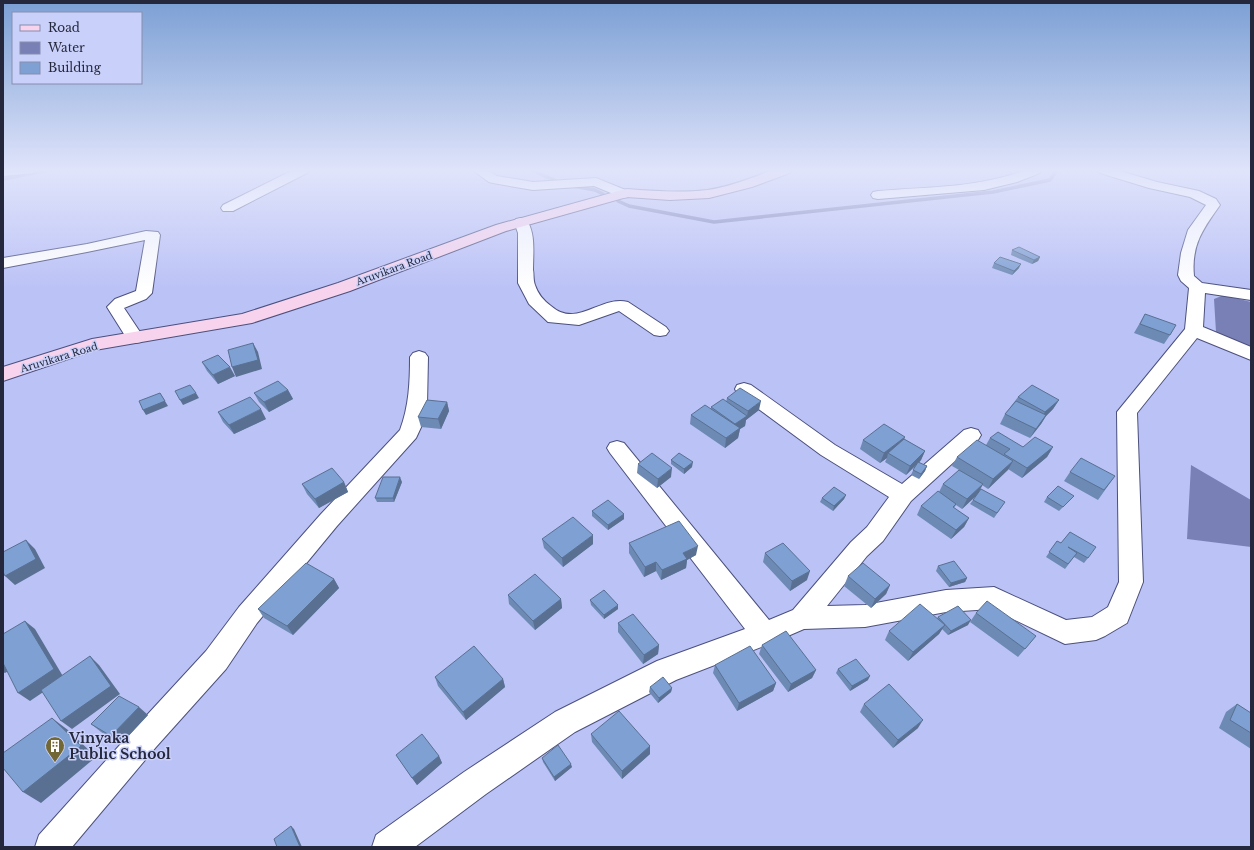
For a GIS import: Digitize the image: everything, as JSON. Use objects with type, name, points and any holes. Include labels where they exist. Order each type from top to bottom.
[{"type":"main road","name":"Aruvikara Road","points":[[3,374],[92,345],[246,319],[344,286],[501,228],[566,210]]},
{"type":"street","points":[[1208,210],[1196,226],[1190,242],[1186,274],[1187,278],[1197,287],[1251,295]]},
{"type":"street","points":[[521,222],[525,233],[526,283],[535,301],[554,318],[579,320],[607,308],[622,305],[660,331]]},
{"type":"street","points":[[3,263],[87,248],[146,234],[153,235],[144,293],[140,296],[119,303],[115,307],[135,338]]},
{"type":"street","points":[[388,847],[475,783],[565,722],[666,670],[765,634],[802,618],[865,616],[946,602],[994,598],[1065,632],[1096,628],[1118,615],[1131,582],[1127,412],[1194,330],[1197,287]]},
{"type":"street","points":[[1194,330],[1251,354]]},
{"type":"street","points":[[51,847],[146,737],[216,660],[248,615],[319,532],[409,433],[415,419],[419,400],[420,357]]},
{"type":"street","points":[[744,389],[828,450],[903,495]]},
{"type":"street","points":[[802,618],[859,549],[876,534],[903,495],[971,435]]},
{"type":"street","points":[[617,448],[765,634]]},
{"type":"water","points":[[1224,295],[1251,302],[1251,347],[1216,332],[1214,299]]},
{"type":"water","points":[[1191,465],[1251,500],[1251,547],[1187,539]]},
{"type":"building","points":[[1019,247],[1040,257],[1034,260],[1012,250]]},
{"type":"building","points":[[1000,257],[1021,264],[1014,271],[994,263]]},
{"type":"building","points":[[1145,314],[1176,325],[1170,335],[1140,324]]},
{"type":"building","points":[[253,343],[258,360],[232,367],[228,350]]},
{"type":"building","points":[[218,355],[230,367],[213,375],[202,362]]},
{"type":"building","points":[[278,381],[288,390],[264,402],[254,393]]},
{"type":"building","points":[[190,385],[196,393],[180,400],[175,391]]},
{"type":"building","points":[[1032,385],[1059,400],[1045,412],[1018,397]]},
{"type":"building","points":[[740,388],[761,401],[748,411],[727,398]]},
{"type":"building","points":[[160,393],[165,401],[143,410],[139,401]]},
{"type":"building","points":[[250,397],[261,409],[229,425],[218,412]]},
{"type":"building","points":[[723,399],[747,416],[735,424],[711,407]]},
{"type":"building","points":[[427,400],[447,402],[438,419],[418,417]]},
{"type":"building","points":[[1016,401],[1046,415],[1036,429],[1005,414]]},
{"type":"building","points":[[705,405],[740,428],[726,438],[691,415]]},
{"type":"building","points":[[884,424],[905,437],[884,453],[863,440]]},
{"type":"building","points":[[998,432],[1023,447],[1035,437],[1053,447],[1027,468],[1004,454],[1010,449],[990,438]]},
{"type":"building","points":[[904,439],[925,451],[910,466],[888,453]]},
{"type":"building","points":[[977,440],[1013,461],[993,479],[957,457]]},
{"type":"building","points":[[652,453],[672,468],[658,479],[638,464]]},
{"type":"building","points":[[679,453],[693,462],[684,469],[671,460]]},
{"type":"building","points":[[1081,458],[1115,476],[1104,490],[1070,472]]},
{"type":"building","points":[[918,462],[927,466],[921,474],[913,470]]},
{"type":"building","points":[[332,468],[344,482],[315,499],[302,484]]},
{"type":"building","points":[[959,470],[983,484],[967,499],[943,484]]},
{"type":"building","points":[[383,477],[400,477],[393,498],[375,498]]},
{"type":"building","points":[[1058,486],[1074,496],[1063,507],[1047,497]]},
{"type":"building","points":[[834,487],[846,495],[834,506],[822,498]]},
{"type":"building","points":[[981,489],[1005,502],[997,513],[973,500]]},
{"type":"building","points":[[938,491],[956,504],[953,507],[969,518],[956,530],[921,506]]},
{"type":"building","points":[[608,500],[624,514],[608,525],[592,511]]},
{"type":"building","points":[[573,517],[593,535],[562,558],[542,539]]},
{"type":"building","points":[[679,521],[698,546],[683,553],[687,559],[662,570],[656,562],[645,567],[629,543]]},
{"type":"building","points":[[1070,532],[1096,547],[1088,558],[1068,547],[1077,553],[1068,564],[1049,552],[1057,541],[1061,543]]},
{"type":"building","points":[[26,540],[36,559],[5,576],[3,572],[3,552]]},
{"type":"building","points":[[783,543],[810,571],[792,581],[765,553]]},
{"type":"building","points":[[954,561],[967,578],[951,583],[938,566]]},
{"type":"building","points":[[306,563],[334,579],[287,626],[258,609]]},
{"type":"building","points":[[863,563],[890,585],[875,599],[848,576]]},
{"type":"building","points":[[535,574],[561,599],[533,621],[508,595]]},
{"type":"building","points":[[604,590],[618,605],[604,615],[590,600]]},
{"type":"building","points":[[987,601],[1036,636],[1025,649],[976,613]]},
{"type":"building","points":[[920,604],[945,625],[913,652],[889,631]]},
{"type":"building","points":[[958,606],[971,620],[951,631],[938,617]]},
{"type":"building","points":[[633,614],[659,645],[644,655],[618,623]]},
{"type":"building","points":[[25,621],[54,669],[18,693],[3,663],[3,634]]},
{"type":"building","points":[[786,631],[816,670],[791,684],[762,645]]},
{"type":"building","points":[[474,646],[503,679],[463,712],[435,677]]},
{"type":"building","points":[[750,646],[776,683],[739,703],[715,665]]},
{"type":"building","points":[[90,656],[111,686],[61,721],[41,690]]},
{"type":"building","points":[[856,659],[870,676],[852,686],[838,669]]},
{"type":"building","points":[[663,677],[672,688],[659,698],[650,687]]},
{"type":"building","points":[[889,684],[923,720],[898,740],[864,704]]},
{"type":"building","points":[[119,696],[139,707],[111,736],[91,724]]},
{"type":"building","points":[[1237,704],[1251,713],[1251,733],[1230,720]]},
{"type":"building","points":[[619,711],[650,746],[622,771],[591,734]]},
{"type":"building","points":[[52,718],[81,746],[23,792],[3,768],[3,753]]},
{"type":"building","points":[[422,734],[439,756],[412,778],[396,755]]},
{"type":"building","points":[[558,745],[571,764],[554,777],[542,758]]},
{"type":"building","points":[[291,826],[300,847],[277,847],[274,839]]},
{"type":"waterway","points":[[648,210],[714,222],[829,210]]},
{"type":"place","name":"Vinyaka Public School","points":[[55,763]]}]
